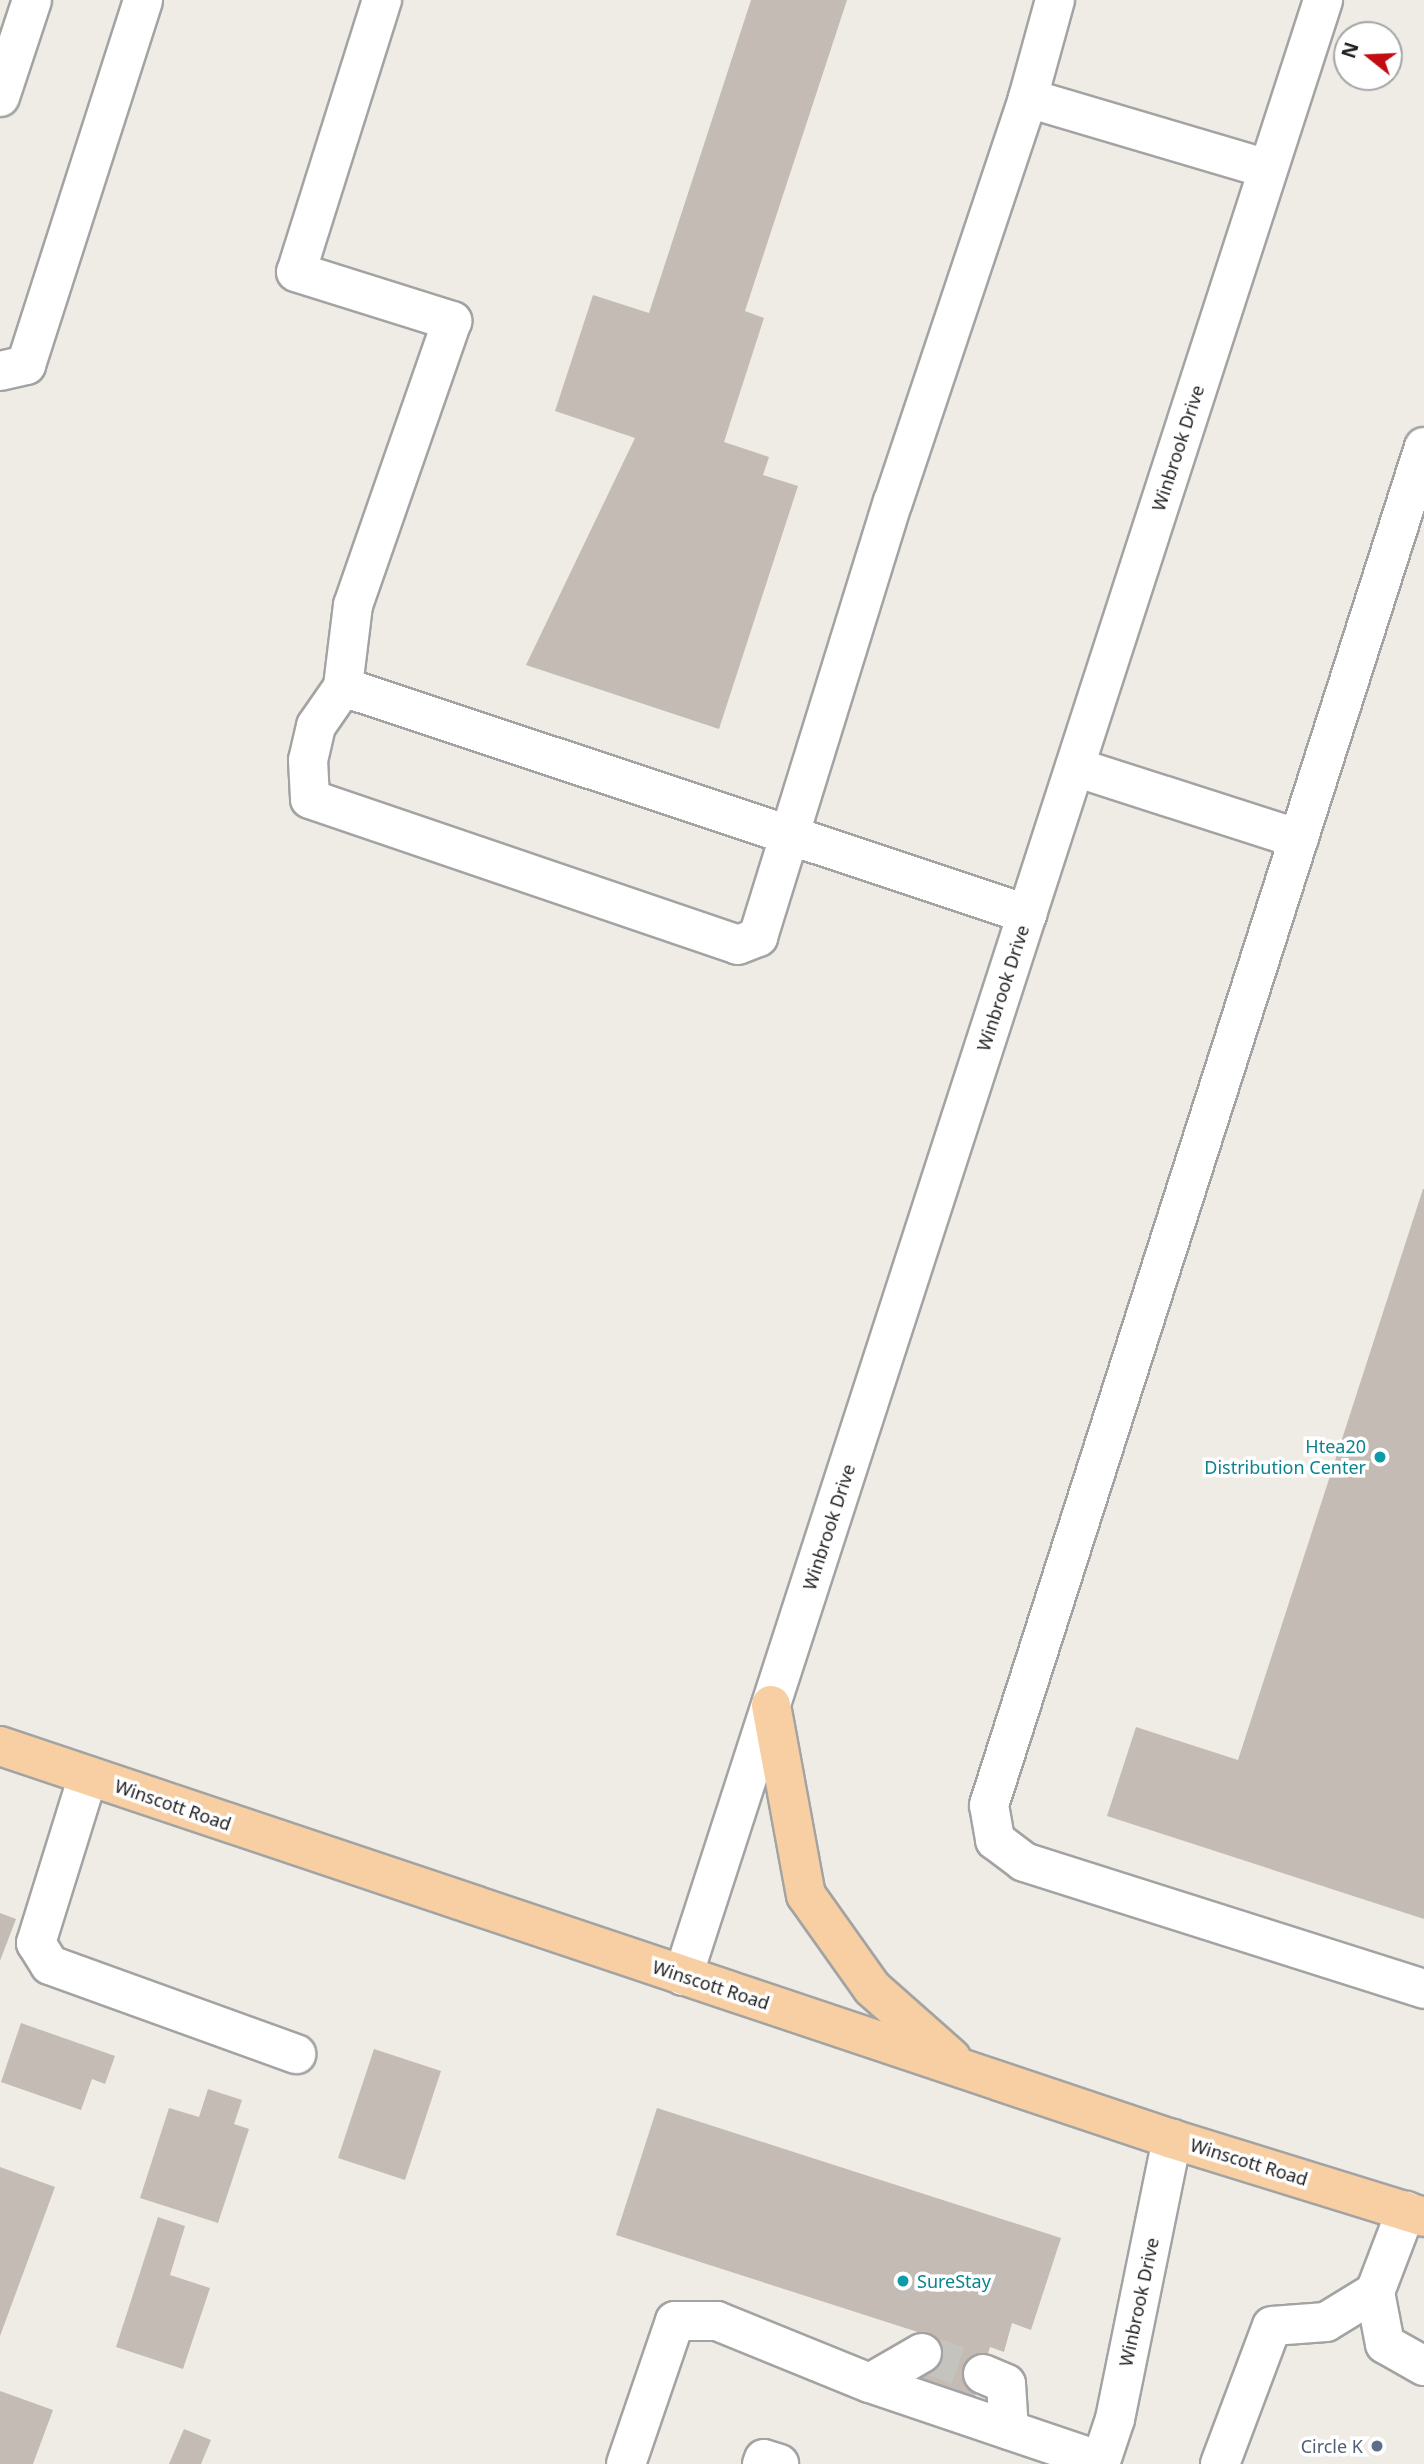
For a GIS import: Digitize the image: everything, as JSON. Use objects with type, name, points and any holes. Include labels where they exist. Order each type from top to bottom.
[{"type":"main road","points":[[771,1705],[806,1895],[872,1988],[963,2069]]},
{"type":"main road","name":"Winscott Road","points":[[0,1746],[963,2069],[1415,2214]]},
{"type":"street","points":[[0,97],[32,0]]},
{"type":"street","points":[[0,372],[26,365],[143,0]]},
{"type":"street","points":[[382,0],[296,272],[452,321],[353,605],[344,687],[316,726],[308,760],[310,799],[738,945],[758,937],[793,833],[893,502],[1028,98],[1055,0]]},
{"type":"street","name":"Winbrook Drive","points":[[683,1976],[1323,0]]},
{"type":"street","points":[[1028,98],[1268,169]]},
{"type":"street","points":[[1424,447],[989,1805],[995,1840],[1024,1862],[1424,1989]]},
{"type":"street","points":[[344,687],[793,833],[1027,914]]},
{"type":"street","points":[[1074,767],[1298,839]]},
{"type":"street","points":[[88,1776],[36,1943],[50,1965],[296,2054]]},
{"type":"street","name":"Winbrook Drive","points":[[1101,2463],[1115,2418],[1172,2138]]},
{"type":"street","points":[[1220,2464],[1272,2326],[1326,2322],[1375,2292],[1415,2214]]},
{"type":"street","points":[[1375,2292],[1385,2344],[1424,2366]]},
{"type":"street","points":[[626,2464],[676,2321],[717,2321],[870,2383],[1101,2463]]},
{"type":"street","points":[[870,2383],[922,2353]]},
{"type":"street","points":[[983,2374],[1006,2384],[1009,2430]]},
{"type":"street","points":[[762,2464],[764,2459],[779,2464]]},
{"type":"building","points":[[751,0],[847,0],[745,311],[764,318],[724,442],[769,457],[763,475],[798,486],[719,729],[526,665],[635,438],[555,411],[593,295],[649,313]]},
{"type":"building","name":"Htea20 Distribution Center","points":[[1423,1189],[1424,1919],[1107,1816],[1136,1727],[1238,1760]]},
{"type":"building","points":[[0,1913],[16,1919],[0,1961]]},
{"type":"building","points":[[21,2023],[115,2056],[105,2084],[92,2079],[81,2110],[1,2082]]},
{"type":"building","points":[[374,2049],[441,2071],[405,2180],[338,2158]]},
{"type":"building","points":[[208,2089],[242,2100],[234,2124],[249,2129],[218,2223],[140,2198],[169,2108],[199,2117]]},
{"type":"building","name":"SureStay","points":[[657,2108],[1061,2238],[1031,2330],[1012,2323],[1004,2352],[990,2347],[973,2403],[912,2383],[927,2335],[616,2235]]},
{"type":"building","points":[[0,2167],[55,2187],[0,2336]]},
{"type":"building","points":[[158,2217],[185,2226],[170,2275],[210,2288],[183,2369],[116,2347]]},
{"type":"building","points":[[0,2391],[53,2410],[33,2464],[0,2464]]},
{"type":"building","points":[[184,2429],[211,2440],[201,2464],[169,2464]]},
{"type":"tunnel","points":[[922,2353],[983,2374]]},
{"type":"place","name":"Htea20 Distribution Center","points":[[1380,1457]]},
{"type":"place","name":"SureStay","points":[[903,2281]]},
{"type":"place","name":"Circle K","points":[[1377,2446]]}]
